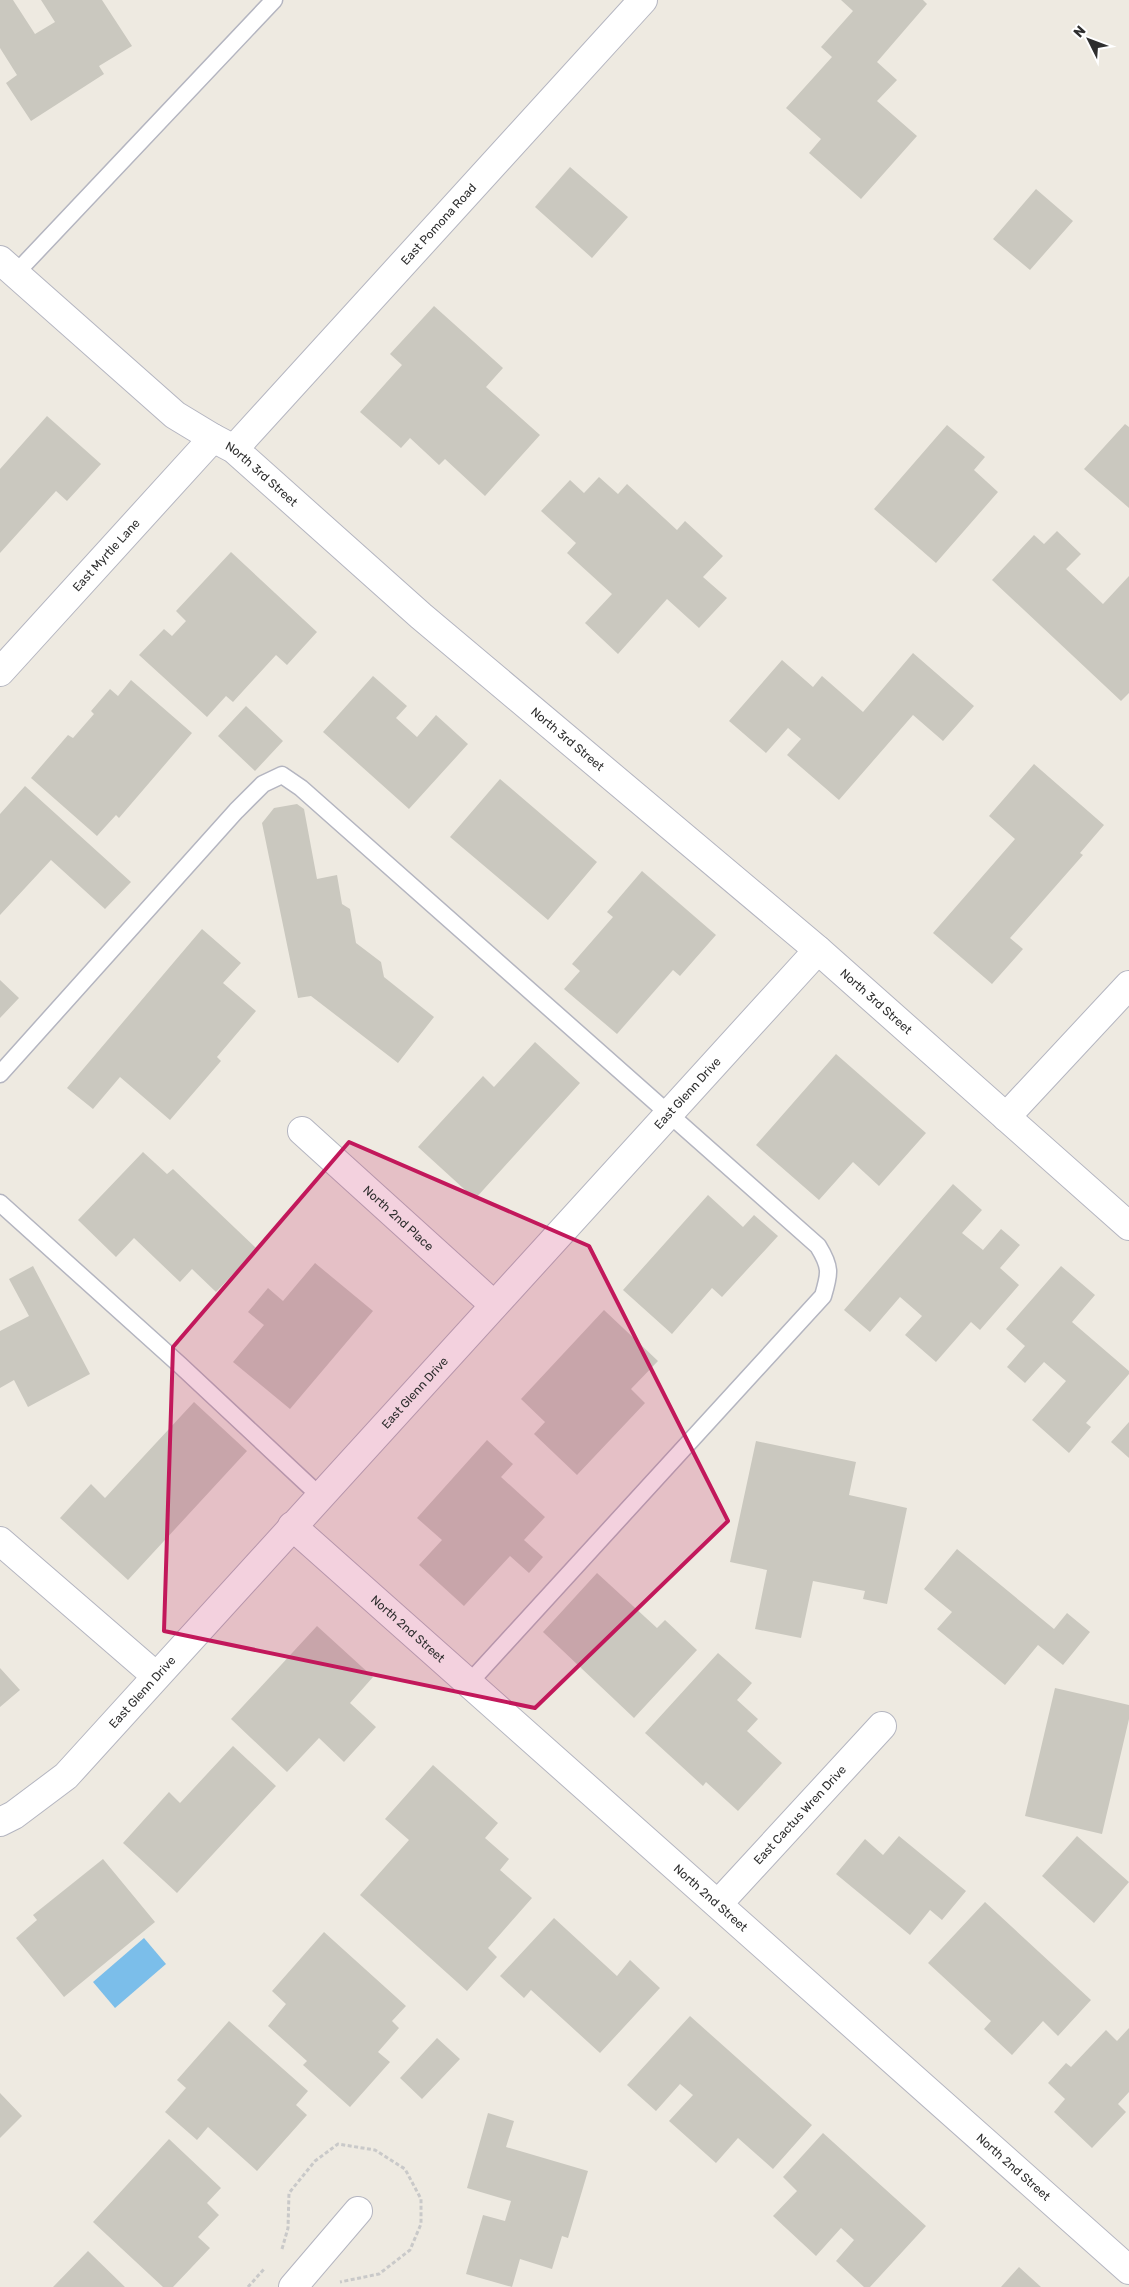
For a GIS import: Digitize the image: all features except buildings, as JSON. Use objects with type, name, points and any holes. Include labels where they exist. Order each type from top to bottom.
[{"type":"street","name":"East Pomona Road","points":[[223,443],[643,0]]},
{"type":"street","name":"North 3rd Street","points":[[8,267],[176,415],[223,443],[421,616],[818,950],[1129,1226]]},
{"type":"street","name":"East Myrtle Lane","points":[[0,672],[223,443]]},
{"type":"street","name":"East Glenn Drive","points":[[0,1822],[66,1776],[818,950]]},
{"type":"street","points":[[1006,1117],[1129,985]]},
{"type":"street","name":"North 2nd Place","points":[[302,1131],[494,1305]]},
{"type":"street","name":"North 2nd Street","points":[[292,1526],[1129,2270]]},
{"type":"street","points":[[0,1541],[156,1676]]},
{"type":"street","name":"East Cactus Wren Drive","points":[[718,1904],[882,1726]]},
{"type":"street","points":[[293,2287],[358,2212]]},
{"type":"lane","points":[[8,267],[274,0]]},
{"type":"lane","points":[[0,1074],[236,811],[263,784],[282,775],[301,788],[818,1246],[827,1259],[830,1273],[823,1296],[469,1682]]},
{"type":"lane","points":[[0,1204],[180,1365],[320,1496]]},
{"type":"highlighted area","points":[[349,1142],[589,1246],[728,1521],[535,1708],[164,1631],[173,1347]]},
{"type":"water","points":[[144,1938],[166,1964],[115,2008],[93,1982]]}]
